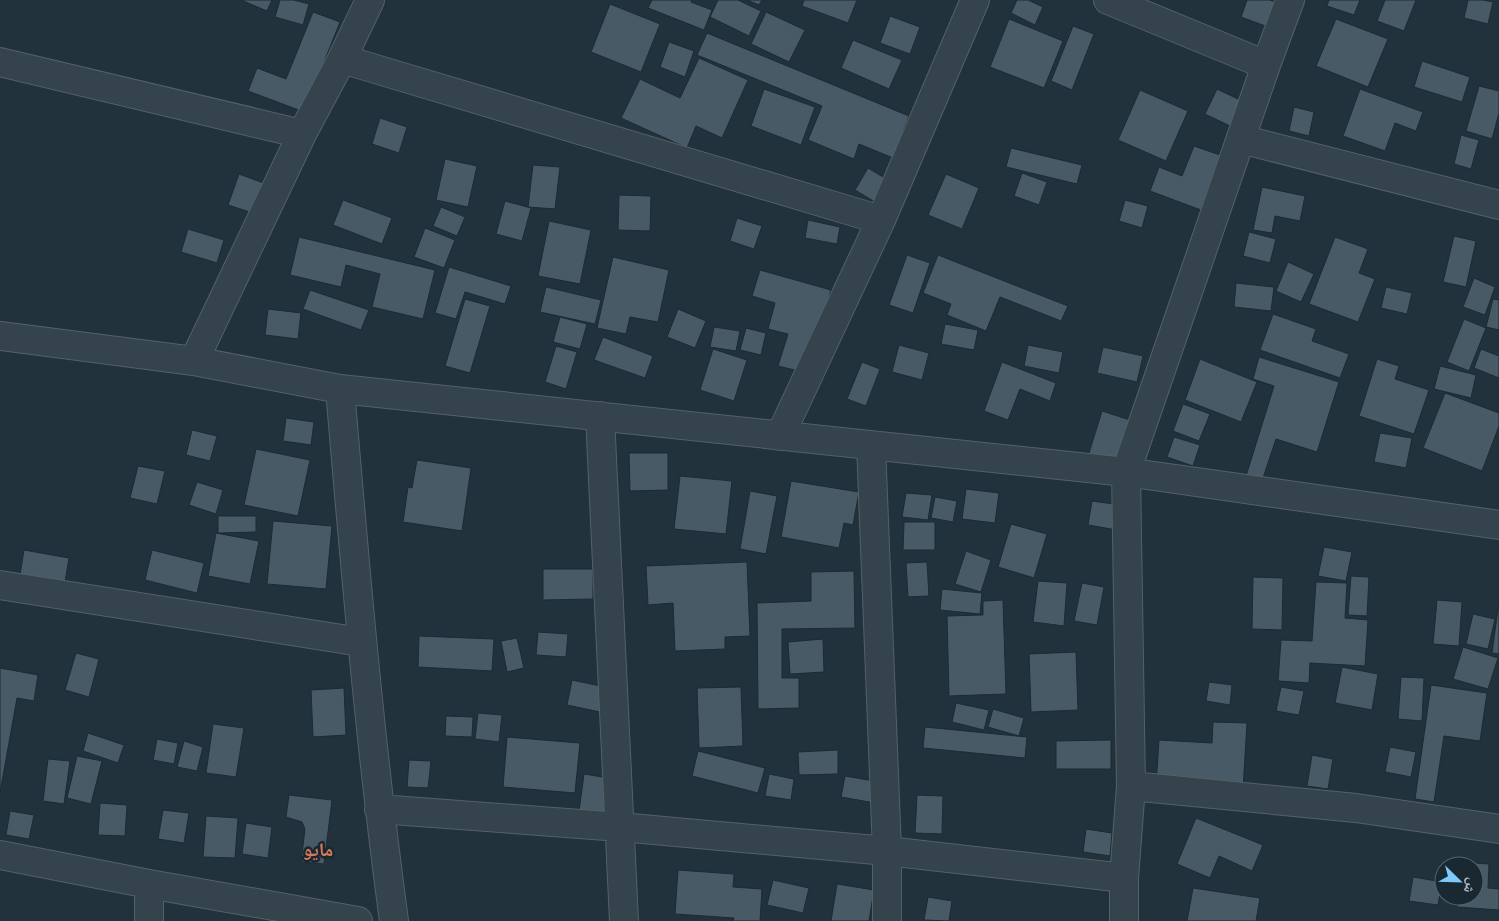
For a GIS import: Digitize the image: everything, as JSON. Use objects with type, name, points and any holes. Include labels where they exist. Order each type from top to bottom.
[{"type":"street","points":[[194,361],[302,134],[370,0]]},
{"type":"street","points":[[1108,0],[1266,65]]},
{"type":"street","points":[[1124,921],[1124,878],[1131,786],[1126,472],[1290,0]]},
{"type":"street","points":[[780,436],[881,220],[966,3]]},
{"type":"street","points":[[342,58],[881,220]]},
{"type":"street","points":[[0,62],[302,134]]},
{"type":"street","points":[[1241,139],[1499,206]]},
{"type":"street","points":[[0,336],[194,361],[340,389],[1126,472],[1499,525]]},
{"type":"street","points":[[340,389],[361,642],[379,809],[394,921]]},
{"type":"street","points":[[600,416],[624,921]]},
{"type":"street","points":[[871,445],[887,921]]},
{"type":"street","points":[[0,585],[361,642]]},
{"type":"street","points":[[1131,786],[1356,808],[1499,829]]},
{"type":"street","points":[[379,809],[886,851],[1124,878]]},
{"type":"street","points":[[0,854],[149,884],[358,921]]},
{"type":"street","points":[[149,884],[149,921]]},
{"type":"building","points":[[241,0],[272,0],[267,11]]},
{"type":"building","points":[[280,0],[294,0],[309,4],[303,25],[275,17]]},
{"type":"building","points":[[652,0],[692,0],[691,2],[712,10],[704,30],[648,8]]},
{"type":"building","points":[[718,0],[738,0],[761,11],[749,36],[710,17]]},
{"type":"building","points":[[747,0],[762,0],[759,5]]},
{"type":"building","points":[[804,0],[857,0],[848,23],[802,6]]},
{"type":"building","points":[[1017,0],[1028,0],[1043,7],[1035,25],[1011,13]]},
{"type":"building","points":[[1247,0],[1270,0],[1288,7],[1279,31],[1241,17]]},
{"type":"building","points":[[1329,0],[1360,0],[1354,15],[1327,6]]},
{"type":"building","points":[[1385,0],[1416,0],[1404,31],[1377,21]]},
{"type":"building","points":[[1468,0],[1493,2],[1488,24],[1464,18]]},
{"type":"building","points":[[610,4],[660,24],[641,72],[591,52]]},
{"type":"building","points":[[313,12],[340,22],[304,112],[248,91],[257,68],[286,79]]},
{"type":"building","points":[[766,12],[805,30],[789,62],[751,44]]},
{"type":"building","points":[[890,16],[920,27],[910,54],[880,43]]},
{"type":"building","points":[[1009,19],[1063,41],[1044,88],[990,67]]},
{"type":"building","points":[[1336,19],[1388,39],[1368,87],[1316,66]]},
{"type":"building","points":[[1073,26],[1094,34],[1072,90],[1051,81]]},
{"type":"building","points":[[707,33],[909,116],[893,158],[859,144],[854,159],[808,140],[822,106],[697,55]]},
{"type":"building","points":[[853,40],[902,60],[889,89],[841,68]]},
{"type":"building","points":[[669,42],[694,51],[685,77],[660,67]]},
{"type":"building","points":[[699,58],[748,80],[722,138],[696,126],[687,148],[621,118],[640,79],[680,98]]},
{"type":"building","points":[[1422,61],[1470,77],[1462,102],[1414,87]]},
{"type":"building","points":[[1479,86],[1499,91],[1499,113],[1492,139],[1466,131]]},
{"type":"building","points":[[764,89],[815,107],[801,145],[751,126]]},
{"type":"building","points":[[1217,89],[1242,101],[1230,126],[1205,114]]},
{"type":"building","points":[[1360,89],[1423,112],[1416,131],[1395,123],[1385,151],[1343,136]]},
{"type":"building","points":[[1140,90],[1188,111],[1166,161],[1118,140]]},
{"type":"building","points":[[1294,107],[1314,112],[1309,136],[1289,131]]},
{"type":"building","points":[[380,118],[407,127],[399,153],[372,144]]},
{"type":"building","points":[[1461,135],[1479,140],[1471,169],[1454,164]]},
{"type":"building","points":[[1194,146],[1220,155],[1201,210],[1150,191],[1159,167],[1182,176]]},
{"type":"building","points":[[1011,148],[1082,165],[1077,184],[1006,167]]},
{"type":"building","points":[[445,159],[477,166],[468,207],[436,200]]},
{"type":"building","points":[[533,165],[560,167],[555,209],[528,207]]},
{"type":"building","points":[[868,168],[893,183],[880,205],[855,190]]},
{"type":"building","points":[[1022,173],[1047,182],[1039,205],[1014,196]]},
{"type":"building","points":[[239,174],[269,185],[259,215],[228,205]]},
{"type":"building","points":[[946,174],[979,188],[962,229],[928,215]]},
{"type":"building","points":[[1262,187],[1305,196],[1300,221],[1275,216],[1272,233],[1253,230]]},
{"type":"building","points":[[619,195],[651,196],[650,231],[618,230]]},
{"type":"building","points":[[343,200],[392,218],[382,244],[333,225]]},
{"type":"building","points":[[1125,200],[1148,206],[1142,228],[1119,221]]},
{"type":"building","points":[[505,201],[531,208],[522,241],[496,234]]},
{"type":"building","points":[[441,207],[465,217],[457,236],[433,226]]},
{"type":"building","points":[[737,218],[762,226],[754,249],[730,241]]},
{"type":"building","points":[[808,220],[840,227],[837,244],[805,238]]},
{"type":"building","points":[[549,221],[591,230],[580,284],[538,276]]},
{"type":"building","points":[[425,228],[455,240],[444,268],[414,257]]},
{"type":"building","points":[[188,229],[224,240],[217,263],[181,252]]},
{"type":"building","points":[[1249,232],[1276,239],[1270,263],[1243,256]]},
{"type":"building","points":[[1454,236],[1476,241],[1466,287],[1443,282]]},
{"type":"building","points":[[299,237],[435,270],[423,319],[372,307],[380,274],[346,265],[341,287],[290,275]]},
{"type":"building","points":[[1335,237],[1368,249],[1359,273],[1375,279],[1358,322],[1309,304]]},
{"type":"building","points":[[907,255],[930,263],[913,313],[889,305]]},
{"type":"building","points":[[938,255],[1068,306],[1061,321],[1000,297],[986,331],[947,315],[951,304],[923,293]]},
{"type":"building","points":[[613,257],[669,270],[658,322],[630,317],[626,334],[597,328]]},
{"type":"building","points":[[1288,262],[1314,274],[1301,302],[1276,291]]},
{"type":"building","points":[[449,267],[511,286],[505,304],[465,292],[456,319],[435,313]]},
{"type":"building","points":[[760,270],[831,290],[807,373],[778,366],[788,334],[768,329],[775,303],[752,296]]},
{"type":"building","points":[[1474,278],[1495,287],[1485,315],[1463,307]]},
{"type":"building","points":[[1236,283],[1274,287],[1271,311],[1234,307]]},
{"type":"building","points":[[546,287],[601,300],[595,324],[540,312]]},
{"type":"building","points":[[1386,287],[1412,293],[1407,314],[1381,308]]},
{"type":"building","points":[[310,290],[369,310],[361,330],[303,309]]},
{"type":"building","points":[[465,299],[490,306],[470,373],[445,366]]},
{"type":"building","points":[[1493,299],[1499,300],[1499,330],[1486,327]]},
{"type":"building","points":[[268,309],[301,313],[298,339],[265,335]]},
{"type":"building","points":[[678,309],[706,321],[695,348],[667,337]]},
{"type":"building","points":[[1273,314],[1316,329],[1312,341],[1349,354],[1340,378],[1260,350]]},
{"type":"building","points":[[560,317],[587,324],[580,349],[553,342]]},
{"type":"building","points":[[1464,319],[1486,328],[1469,371],[1447,362]]},
{"type":"building","points":[[945,324],[978,330],[974,350],[941,344]]},
{"type":"building","points":[[714,327],[740,331],[736,351],[710,347]]},
{"type":"building","points":[[746,328],[766,333],[761,355],[740,350]]},
{"type":"building","points":[[603,337],[653,356],[645,378],[594,360]]},
{"type":"building","points":[[899,345],[929,353],[922,380],[892,372]]},
{"type":"building","points":[[1028,345],[1063,352],[1059,373],[1024,366]]},
{"type":"building","points":[[556,346],[577,352],[566,389],[545,382]]},
{"type":"building","points":[[1103,347],[1143,356],[1137,382],[1097,373]]},
{"type":"building","points":[[713,349],[747,360],[734,401],[700,390]]},
{"type":"building","points":[[1481,349],[1499,356],[1499,378],[1474,368]]},
{"type":"building","points":[[1259,357],[1339,382],[1317,452],[1276,439],[1262,481],[1246,476],[1274,386],[1253,379]]},
{"type":"building","points":[[1200,359],[1257,382],[1241,422],[1185,400]]},
{"type":"building","points":[[1377,359],[1399,366],[1395,379],[1429,390],[1414,434],[1359,416]]},
{"type":"building","points":[[862,362],[880,369],[866,406],[847,399]]},
{"type":"building","points":[[1002,362],[1056,383],[1050,401],[1020,389],[1008,420],[984,411]]},
{"type":"building","points":[[1440,366],[1476,375],[1471,398],[1434,389]]},
{"type":"building","points":[[1445,393],[1499,413],[1499,426],[1482,471],[1423,448]]},
{"type":"building","points":[[1183,404],[1210,414],[1199,441],[1173,431]]},
{"type":"building","points":[[1102,411],[1130,420],[1117,462],[1089,453]]},
{"type":"building","points":[[286,418],[314,422],[311,445],[283,441]]},
{"type":"building","points":[[192,430],[217,436],[210,461],[186,455]]},
{"type":"building","points":[[1380,433],[1412,438],[1406,468],[1374,462]]},
{"type":"building","points":[[1174,437],[1200,445],[1193,466],[1167,457]]},
{"type":"building","points":[[256,449],[310,460],[298,516],[244,505]]},
{"type":"building","points":[[629,453],[668,453],[668,490],[630,491]]},
{"type":"building","points":[[417,460],[471,468],[462,531],[403,522],[408,487],[412,488]]},
{"type":"building","points":[[138,466],[165,471],[157,504],[130,498]]},
{"type":"building","points":[[680,476],[732,481],[726,534],[674,529]]},
{"type":"building","points":[[791,481],[859,492],[853,525],[844,523],[839,548],[781,537]]},
{"type":"building","points":[[197,482],[223,490],[216,514],[189,505]]},
{"type":"building","points":[[966,489],[999,493],[995,523],[962,519]]},
{"type":"building","points":[[750,491],[777,496],[766,554],[740,549]]},
{"type":"building","points":[[906,493],[932,495],[928,520],[902,517]]},
{"type":"building","points":[[935,497],[957,501],[953,522],[931,518]]},
{"type":"building","points":[[1092,501],[1121,505],[1117,530],[1088,525]]},
{"type":"building","points":[[218,516],[256,516],[256,532],[218,533]]},
{"type":"building","points":[[273,521],[332,526],[326,589],[267,584]]},
{"type":"building","points":[[904,522],[935,522],[935,550],[903,550]]},
{"type":"building","points":[[1011,524],[1047,534],[1034,578],[998,567]]},
{"type":"building","points":[[216,533],[259,541],[250,584],[208,576]]},
{"type":"building","points":[[1324,547],[1352,552],[1346,581],[1318,576]]},
{"type":"building","points":[[24,550],[69,558],[65,582],[20,575]]},
{"type":"building","points":[[152,550],[204,563],[197,593],[145,580]]},
{"type":"building","points":[[966,551],[991,560],[981,592],[955,584]]},
{"type":"building","points":[[747,562],[750,636],[725,637],[725,649],[675,651],[673,603],[648,605],[646,566]]},
{"type":"building","points":[[927,562],[929,596],[908,597],[906,563]]},
{"type":"building","points":[[543,569],[593,569],[593,599],[543,600]]},
{"type":"building","points":[[854,571],[855,628],[782,629],[782,678],[799,678],[799,708],[758,709],[757,603],[811,601],[811,572]]},
{"type":"building","points":[[1351,576],[1369,577],[1367,616],[1348,615]]},
{"type":"building","points":[[1253,577],[1283,578],[1282,630],[1252,629]]},
{"type":"building","points":[[1038,581],[1067,583],[1064,626],[1033,622]]},
{"type":"building","points":[[1316,582],[1347,583],[1345,618],[1368,620],[1365,666],[1310,663],[1309,683],[1278,681],[1281,640],[1312,641]]},
{"type":"building","points":[[1082,583],[1104,587],[1097,625],[1074,621]]},
{"type":"building","points":[[942,589],[982,593],[980,614],[940,610]]},
{"type":"building","points":[[1003,600],[1006,694],[949,696],[947,616],[983,615],[983,601]]},
{"type":"building","points":[[1437,600],[1462,602],[1459,646],[1433,644]]},
{"type":"building","points":[[1499,601],[1499,654],[1492,653]]},
{"type":"building","points":[[1473,614],[1495,619],[1488,649],[1466,644]]},
{"type":"building","points":[[538,632],[568,634],[566,657],[536,655]]},
{"type":"building","points":[[419,636],[494,639],[492,671],[418,667]]},
{"type":"building","points":[[517,638],[524,668],[507,672],[501,641]]},
{"type":"building","points":[[823,639],[824,672],[790,674],[788,642]]},
{"type":"building","points":[[1463,647],[1498,658],[1488,689],[1453,679]]},
{"type":"building","points":[[1076,652],[1078,710],[1031,712],[1029,654]]},
{"type":"building","points":[[76,653],[99,659],[89,697],[65,690]]},
{"type":"building","points":[[1342,667],[1378,674],[1372,710],[1335,703]]},
{"type":"building","points":[[0,668],[38,675],[34,701],[17,698],[0,793]]},
{"type":"building","points":[[1401,677],[1424,678],[1422,721],[1398,719]]},
{"type":"building","points":[[572,680],[605,687],[600,712],[567,705]]},
{"type":"building","points":[[1209,682],[1232,685],[1230,705],[1206,701]]},
{"type":"building","points":[[1431,685],[1487,693],[1480,741],[1444,736],[1434,802],[1415,799]]},
{"type":"building","points":[[741,687],[743,746],[699,748],[697,688]]},
{"type":"building","points":[[1281,687],[1304,691],[1299,715],[1276,711]]},
{"type":"building","points":[[344,688],[346,735],[313,737],[311,690]]},
{"type":"building","points":[[956,703],[989,710],[984,730],[952,722]]},
{"type":"building","points":[[993,709],[1024,718],[1019,736],[988,727]]},
{"type":"building","points":[[478,713],[502,715],[499,742],[475,739]]},
{"type":"building","points":[[446,716],[473,717],[472,737],[445,736]]},
{"type":"building","points":[[1213,722],[1247,723],[1243,790],[1156,786],[1159,740],[1212,743]]},
{"type":"building","points":[[213,724],[244,728],[236,777],[206,773]]},
{"type":"building","points":[[925,727],[1027,737],[1025,758],[923,748]]},
{"type":"building","points":[[88,733],[124,745],[118,763],[83,751]]},
{"type":"building","points":[[507,737],[580,743],[575,793],[503,787]]},
{"type":"building","points":[[157,739],[178,743],[174,764],[153,760]]},
{"type":"building","points":[[1111,740],[1111,769],[1056,769],[1056,741]]},
{"type":"building","points":[[184,741],[203,747],[197,771],[177,767]]},
{"type":"building","points":[[1390,747],[1416,752],[1411,777],[1385,772]]},
{"type":"building","points":[[838,750],[838,774],[799,775],[798,752]]},
{"type":"building","points":[[698,751],[765,768],[758,793],[692,776]]},
{"type":"building","points":[[1312,755],[1333,759],[1328,789],[1307,786]]},
{"type":"building","points":[[77,756],[102,761],[91,804],[67,798]]},
{"type":"building","points":[[48,759],[70,761],[64,804],[43,801]]},
{"type":"building","points":[[409,760],[431,761],[428,788],[407,787]]},
{"type":"building","points":[[584,774],[621,780],[615,824],[578,819]]},
{"type":"building","points":[[769,774],[794,779],[791,800],[765,796]]},
{"type":"building","points":[[845,776],[880,782],[875,803],[841,797]]},
{"type":"building","points":[[289,795],[332,800],[324,864],[301,862],[305,829],[302,822],[286,817]]},
{"type":"building","points":[[917,795],[943,796],[942,834],[915,833]]},
{"type":"building","points":[[100,803],[127,805],[125,836],[98,835]]},
{"type":"building","points":[[163,810],[189,813],[184,843],[158,839]]},
{"type":"building","points":[[10,811],[34,815],[29,839],[6,835]]},
{"type":"building","points":[[206,816],[238,818],[235,858],[203,857]]},
{"type":"building","points":[[1196,818],[1263,845],[1252,871],[1219,856],[1210,878],[1177,864]]},
{"type":"building","points":[[246,823],[272,827],[268,858],[242,854]]},
{"type":"building","points":[[1086,829],[1112,833],[1110,856],[1083,852]]},
{"type":"building","points":[[1484,864],[1489,864],[1488,888],[1499,889],[1499,910],[1457,907],[1484,906]]},
{"type":"building","points":[[678,870],[734,874],[733,887],[762,889],[760,921],[733,921],[734,918],[675,914]]},
{"type":"building","points":[[1413,877],[1434,881],[1434,904],[1409,901]]},
{"type":"building","points":[[773,880],[809,888],[803,913],[767,905]]},
{"type":"building","points":[[837,884],[874,890],[869,921],[831,921]]},
{"type":"building","points":[[1193,888],[1260,898],[1256,921],[1187,921]]},
{"type":"building","points":[[928,897],[952,901],[949,921],[924,920]]},
{"type":"district","name":"مايو","points":[[318,849]]}]
